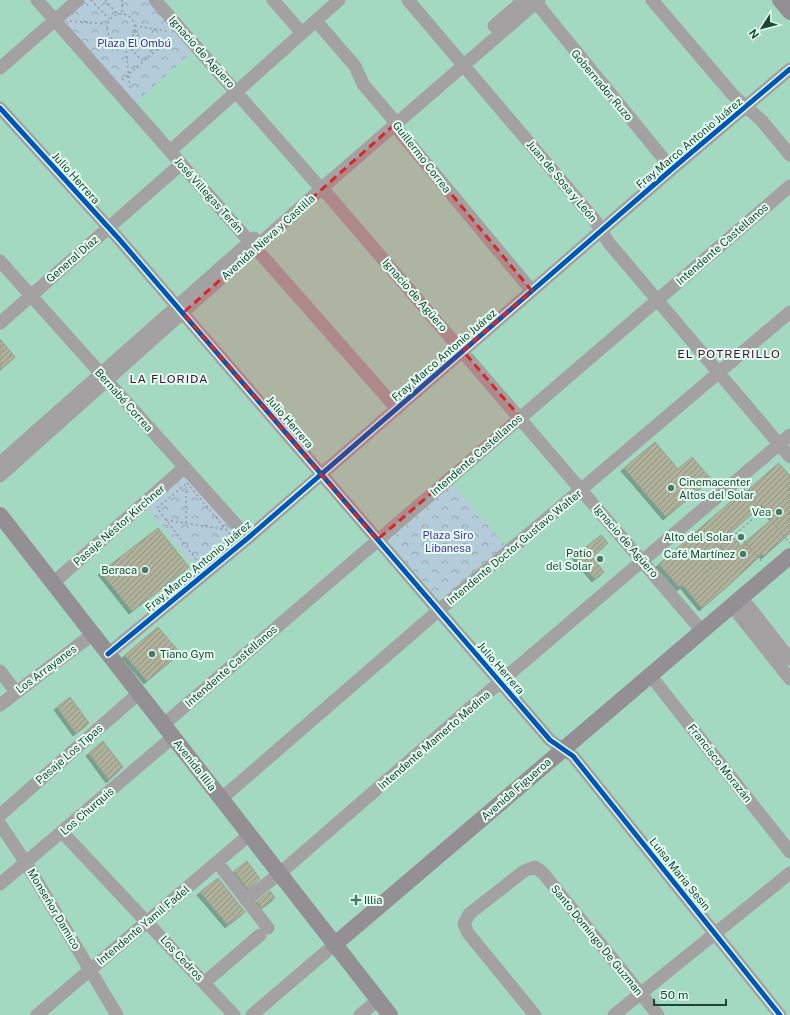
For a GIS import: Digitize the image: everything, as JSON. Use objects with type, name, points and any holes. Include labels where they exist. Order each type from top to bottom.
[{"type":"main road","points":[[780,0],[790,12]]},
{"type":"main road","name":"Avenida Illia","points":[[3,525],[53,583],[390,1015]]},
{"type":"main road","name":"Avenida Figueroa","points":[[334,945],[790,556]]},
{"type":"street","name":"José Villegas Terán","points":[[37,0],[396,409]]},
{"type":"street","points":[[0,68],[78,0]]},
{"type":"street","name":"Ignacio de Agüero","points":[[155,0],[180,33],[237,92],[463,351],[702,631]]},
{"type":"street","points":[[273,0],[302,33]]},
{"type":"street","points":[[170,151],[340,0]]},
{"type":"street","name":"Juan de Sosa y León","points":[[408,0],[594,219],[609,243],[790,457]]},
{"type":"street","points":[[652,0],[733,95],[762,121],[790,155]]},
{"type":"street","name":"Avenida Nieva y Castilla","points":[[0,464],[104,377],[461,61],[533,1]]},
{"type":"street","name":"Gobernador Ruzo","points":[[533,1],[672,169]]},
{"type":"street","name":"Guillermo Correa","points":[[316,21],[355,66],[363,84],[532,291]]},
{"type":"street","name":"Fray Marco Antonio Juárez","points":[[108,654],[245,534],[322,474],[672,169],[790,69]]},
{"type":"street","name":"Julio Herrera","points":[[0,108],[180,310],[550,740],[563,749]]},
{"type":"street","name":"General Díaz","points":[[0,323],[181,164]]},
{"type":"street","name":"Intendente Castellanos","points":[[168,731],[377,540],[790,186]]},
{"type":"street","name":"Bernabé Correa","points":[[0,261],[245,534]]},
{"type":"street","name":"Intendente Doctor Gustavo Walter","points":[[221,799],[438,611],[790,312]]},
{"type":"street","name":"Avenida Nieva y Castilla","points":[[0,476],[104,377]]},
{"type":"street","name":"Intendente Mamerto Medina","points":[[246,900],[279,874],[500,682],[790,435]]},
{"type":"street","name":"Pasaje Néstor Kirchner","points":[[53,583],[185,467]]},
{"type":"street","points":[[737,602],[790,659]]},
{"type":"street","points":[[737,602],[790,680]]},
{"type":"street","name":"Los Arrayanes","points":[[0,705],[93,634]]},
{"type":"street","points":[[0,671],[16,692]]},
{"type":"street","name":"Francisco Morazán","points":[[650,675],[790,852]]},
{"type":"street","name":"Pasaje Los Tipas","points":[[0,815],[139,693]]},
{"type":"street","name":"Los Churquis","points":[[0,884],[62,832],[168,731]]},
{"type":"street","name":"Luisa Maria Sesin","points":[[563,749],[573,756],[780,1015]]},
{"type":"street","name":"Monseñor Damico","points":[[0,824],[26,863],[117,1015]]},
{"type":"street","name":"Los Cedros","points":[[62,832],[205,982],[234,1015]]},
{"type":"street","name":"Intendente Yamil Fadel","points":[[37,1015],[249,835]]},
{"type":"street","points":[[205,982],[264,932],[246,900],[218,862]]},
{"type":"street","name":"Santo Domingo De Guzman","points":[[535,1015],[468,933],[464,924],[469,914],[524,870],[535,867],[543,873],[658,1015]]},
{"type":"street","points":[[614,1015],[790,873]]},
{"type":"street","points":[[252,1015],[334,945]]},
{"type":"street","points":[[360,1015],[378,1000]]},
{"type":"path","points":[[92,0],[109,19]]},
{"type":"path","points":[[105,0],[117,14]]},
{"type":"path","points":[[122,0],[122,13]]},
{"type":"path","points":[[125,41],[132,36],[135,26],[131,17],[122,13],[109,19],[107,24],[107,32],[112,39],[125,41],[143,62]]},
{"type":"path","points":[[54,20],[107,24]]},
{"type":"path","points":[[135,26],[180,33]]},
{"type":"path","points":[[134,31],[153,53]]},
{"type":"path","points":[[119,83],[153,53],[180,33]]},
{"type":"path","points":[[125,41],[131,106]]},
{"type":"path","points":[[736,480],[790,543]]},
{"type":"path","points":[[187,482],[234,538],[202,567],[156,508],[187,482]]},
{"type":"path","points":[[186,523],[187,482]]},
{"type":"path","points":[[709,557],[762,511]]},
{"type":"path","points":[[166,520],[226,529],[245,534]]},
{"type":"path","points":[[704,529],[727,555],[705,574],[702,570],[719,555],[716,551]]},
{"type":"path","points":[[737,533],[771,572]]},
{"type":"highlighted area","points":[[394,125],[532,291],[463,351],[520,417],[377,540],[183,313]]},
{"type":"green space","name":"Plaza El Ombú","points":[[86,0],[149,0],[194,50],[135,103],[66,25],[66,21],[70,14]]},
{"type":"green space","points":[[185,476],[239,537],[200,573],[147,507]]},
{"type":"green space","name":"Plaza Siro Libanesa","points":[[452,484],[505,545],[445,596],[440,598],[435,596],[391,545],[391,539]]},
{"type":"building","points":[[0,339],[15,357],[0,370]]},
{"type":"building","name":"Cinemacenter Altos del Solar","points":[[655,442],[678,469],[692,457],[711,479],[666,517],[624,468]]},
{"type":"building","points":[[779,463],[790,476],[790,533],[764,556],[762,554],[702,608],[683,585],[680,588],[659,564],[736,497],[740,502],[751,493],[749,489]],"holes":[[[762,505],[773,518],[741,546],[730,533]]]},
{"type":"building","name":"Beraca","points":[[158,528],[189,567],[132,611],[101,572]]},
{"type":"building","points":[[601,535],[608,543],[592,557],[604,572],[595,579],[575,556]]},
{"type":"building","name":"Tiano Gym","points":[[158,627],[180,653],[147,681],[125,655]]},
{"type":"building","points":[[70,697],[89,723],[76,733],[57,707]]},
{"type":"building","points":[[103,741],[123,767],[109,780],[89,753]]},
{"type":"building","points":[[247,861],[260,879],[248,889],[234,871]]},
{"type":"building","points":[[218,878],[245,912],[228,925],[200,892]]},
{"type":"building","points":[[270,891],[275,898],[262,908],[257,901]]},
{"type":"cycle path","points":[[108,654],[248,538],[672,169],[790,69]]},
{"type":"cycle path","points":[[0,108],[119,239],[550,740],[573,756],[780,1015]]},
{"type":"place","name":"Cinemacenter Altos del Solar","points":[[671,488]]},
{"type":"place","name":"Vea","points":[[779,512]]},
{"type":"place","name":"Alto del Solar","points":[[741,537]]},
{"type":"place","name":"Café Martínez","points":[[743,554]]},
{"type":"place","name":"Patio del Solar","points":[[600,559]]},
{"type":"place","name":"Beraca","points":[[145,570]]},
{"type":"place","name":"Tiano Gym","points":[[152,654]]},
{"type":"place","name":"Illia","points":[[356,900]]},
{"type":"district","name":"EL POTRERILLO","points":[[729,354]]},
{"type":"district","name":"LA FLORIDA","points":[[169,379]]}]
